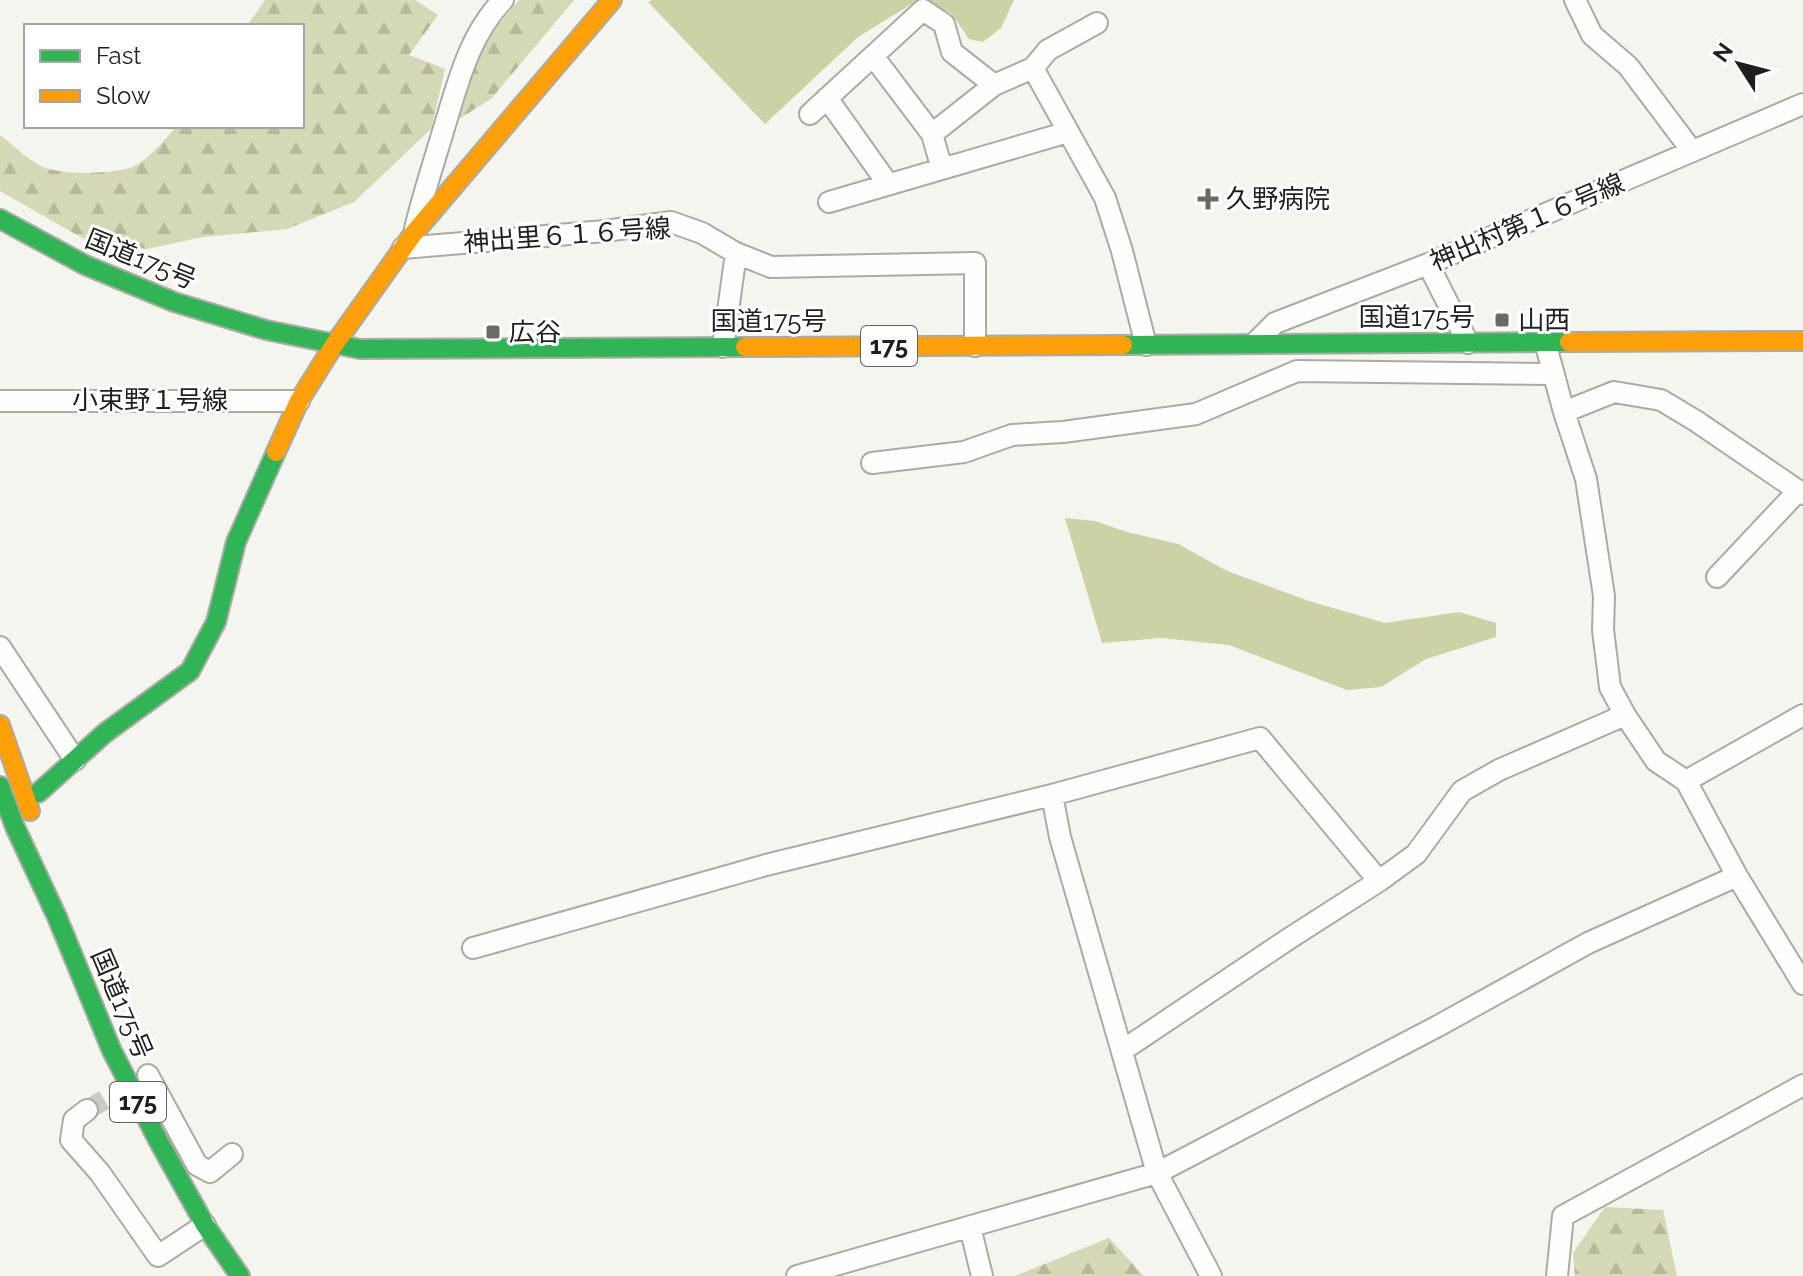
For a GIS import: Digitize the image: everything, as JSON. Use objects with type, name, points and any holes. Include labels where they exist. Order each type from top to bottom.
[{"type":"main road","points":[[38,793],[105,733],[190,671],[216,622],[236,542],[299,401],[334,345],[408,241],[612,0]]},
{"type":"main road","name":"国道175号","points":[[0,219],[74,260],[146,293],[246,326],[360,349],[1803,341]]},
{"type":"main road","name":"国道175号","points":[[0,725],[35,824],[57,917]]},
{"type":"main road","name":"国道175号","points":[[0,786],[112,1051],[205,1225],[240,1276]]},
{"type":"street","points":[[408,241],[467,54],[503,0]]},
{"type":"street","points":[[1575,0],[1592,35],[1628,66],[1692,151]]},
{"type":"street","points":[[810,114],[923,10],[944,24],[952,52],[994,85]]},
{"type":"street","points":[[932,134],[994,85],[1033,68],[1048,50],[1097,23]]},
{"type":"street","points":[[873,56],[932,134],[942,169]]},
{"type":"street","points":[[1033,68],[1105,198],[1146,345]]},
{"type":"street","points":[[827,98],[888,184]]},
{"type":"street","name":"神出村第１６号線","points":[[1255,343],[1275,323],[1428,264],[1803,104]]},
{"type":"street","points":[[829,202],[1068,132]]},
{"type":"street","name":"神出里６１６号線","points":[[408,241],[605,231],[671,222],[702,233],[736,253],[771,267],[975,263],[975,346]]},
{"type":"street","points":[[723,347],[736,253]]},
{"type":"street","points":[[1428,264],[1468,343]]},
{"type":"street","points":[[1545,342],[1586,479],[1604,596],[1603,630],[1610,687],[1656,761],[1686,781],[1737,876],[1803,984]]},
{"type":"street","points":[[872,463],[964,452],[1012,435],[1063,432],[1196,414],[1297,371],[1554,374]]},
{"type":"street","points":[[1564,412],[1614,392],[1661,400],[1801,492],[1717,577]]},
{"type":"street","name":"小束野１号線","points":[[0,401],[299,401]]},
{"type":"street","points":[[0,647],[75,760]]},
{"type":"street","points":[[1123,1050],[1416,854],[1462,791],[1499,770],[1625,715]]},
{"type":"street","points":[[1686,781],[1803,715]]},
{"type":"street","points":[[473,948],[766,865],[1052,795],[1260,738],[1379,881]]},
{"type":"street","points":[[1052,795],[1060,837],[1157,1173],[1211,1276]]},
{"type":"street","points":[[797,1276],[1157,1173],[1438,1026],[1588,943],[1737,876]]},
{"type":"street","points":[[148,1075],[197,1165],[210,1172],[232,1154]]},
{"type":"street","points":[[1557,1276],[1563,1216],[1803,1085]]},
{"type":"street","points":[[87,1110],[74,1120],[71,1140],[100,1173],[158,1256],[205,1225]]},
{"type":"street","points":[[970,1227],[982,1276]]},
{"type":"green space","points":[[265,0],[415,0],[438,15],[409,55],[445,69],[431,129],[354,202],[287,229],[203,237],[147,249],[91,243],[0,191],[0,135],[24,155],[48,169],[88,173],[116,171],[137,165],[174,128],[304,128],[304,24],[248,24]]},
{"type":"green space","points":[[519,0],[574,0],[491,99],[454,122],[475,52]]},
{"type":"green space","points":[[1605,1207],[1663,1210],[1677,1276],[1575,1276],[1573,1253]]},
{"type":"green space","points":[[1109,1238],[1144,1276],[1015,1276]]},
{"type":"shaded area","points":[[918,0],[858,37],[765,124],[648,2]]},
{"type":"shaded area","points":[[924,0],[1014,0],[1001,28],[983,42],[969,39],[951,13]]},
{"type":"shaded area","points":[[1065,518],[1095,521],[1178,544],[1227,571],[1309,601],[1385,623],[1459,612],[1496,623],[1496,637],[1426,659],[1381,687],[1347,690],[1229,645],[1161,638],[1102,643]]},
{"type":"tunnel","points":[[87,1110],[135,1082]]},
{"type":"traffic: fast","points":[[0,219],[85,265],[174,302],[266,330],[360,349],[745,347]]},
{"type":"traffic: fast","points":[[1123,345],[1569,342]]},
{"type":"traffic: fast","points":[[38,793],[105,733],[190,671],[216,622],[236,542],[276,452]]},
{"type":"traffic: fast","points":[[0,786],[112,1051],[205,1225],[240,1276]]},
{"type":"traffic: slow","points":[[276,452],[299,401],[334,345],[413,234],[612,0]]},
{"type":"traffic: slow","points":[[1569,342],[1803,341]]},
{"type":"traffic: slow","points":[[745,347],[1123,345]]},
{"type":"traffic: slow","points":[[0,725],[30,811]]},
{"type":"place","name":"久野病院","points":[[1208,199]]},
{"type":"place","name":"山西","points":[[1502,320]]},
{"type":"place","name":"広谷","points":[[493,332]]}]
